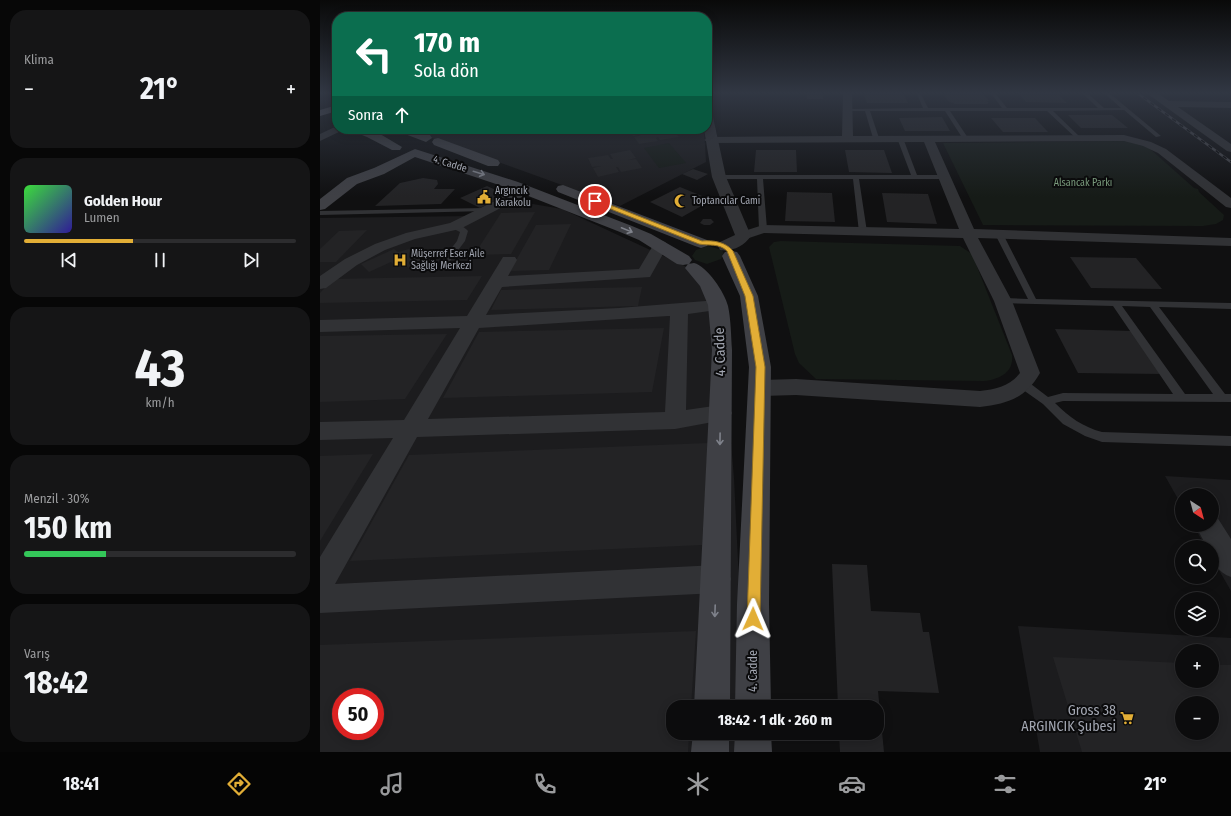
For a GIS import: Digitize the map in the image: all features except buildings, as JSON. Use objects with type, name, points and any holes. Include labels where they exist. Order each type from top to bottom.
[{"type":"main road","name":"4. Cadde","points":[[371,134],[396,148],[401,154],[413,154],[442,162],[526,190],[645,237],[660,245],[710,261],[749,296],[758,345],[760,388],[754,604],[753,700]]},
{"type":"main road","name":"4. Cadde","points":[[415,134],[608,205],[701,243],[715,243],[710,261],[708,286],[718,305],[722,350],[717,579],[712,700]]},
{"type":"main road","points":[[320,206],[352,181],[380,171],[413,154],[431,149],[432,140],[408,141],[356,174],[352,181]]},
{"type":"main road","points":[[380,171],[442,162]]},
{"type":"main road","points":[[701,243],[686,249],[683,254],[710,261]]},
{"type":"main road","points":[[710,752],[711,740]]},
{"type":"main road","points":[[753,740],[753,752]]},
{"type":"street","points":[[848,127],[848,138]]},
{"type":"street","points":[[1200,127],[1231,149]]},
{"type":"street","points":[[320,138],[332,132]]},
{"type":"street","points":[[709,134],[719,177],[744,236]]},
{"type":"street","points":[[710,140],[848,138],[1124,138],[1153,146],[1162,151],[1231,204]]},
{"type":"street","points":[[760,388],[796,387],[980,399],[1006,394],[1022,384],[1030,373],[1004,301],[969,235],[928,138]]},
{"type":"street","points":[[320,284],[351,262],[380,247],[411,236],[455,226],[526,190]]},
{"type":"street","points":[[710,261],[744,236],[762,229],[969,235],[999,234],[1231,242]]},
{"type":"street","points":[[496,282],[644,274],[660,245]]},
{"type":"street","points":[[320,584],[509,260]]},
{"type":"street","points":[[320,326],[472,322],[679,309],[718,305]]},
{"type":"street","points":[[675,420],[679,309]]},
{"type":"street","points":[[320,431],[675,420],[721,413]]},
{"type":"street","points":[[1212,532],[1231,564]]},
{"type":"street","points":[[320,599],[717,579]]},
{"type":"lane","points":[[872,127],[876,138]]},
{"type":"lane","points":[[958,127],[965,138]]},
{"type":"lane","points":[[1067,127],[1078,138]]},
{"type":"lane","points":[[1147,127],[1158,136]]},
{"type":"lane","points":[[900,138],[915,177]]},
{"type":"lane","points":[[719,177],[944,177]]},
{"type":"lane","points":[[760,177],[762,229]]},
{"type":"lane","points":[[856,177],[863,232]]},
{"type":"lane","points":[[320,212],[485,210]]},
{"type":"lane","points":[[441,267],[461,241],[464,231],[455,226]]},
{"type":"lane","points":[[999,234],[1033,301]]},
{"type":"lane","points":[[1004,301],[1231,306]]},
{"type":"lane","points":[[1115,303],[1182,398]]},
{"type":"lane","points":[[1152,304],[1227,398]]},
{"type":"lane","points":[[1022,384],[1047,401],[1067,421],[1089,433],[1102,437],[1231,441]]},
{"type":"lane","points":[[1047,401],[1063,397],[1227,398]]},
{"type":"shaded area","points":[[421,134],[704,134],[706,162],[620,206]]},
{"type":"shaded area","points":[[533,204],[562,209],[687,267],[694,272],[721,325],[734,478],[745,700],[666,700],[666,740],[747,740],[748,752],[320,752],[320,218],[472,216],[502,208]]},
{"type":"shaded area","points":[[1165,476],[1231,480],[1231,591],[1219,570],[1219,540],[1202,540],[1197,532],[1219,532],[1219,488],[1175,488],[1175,494]]},
{"type":"shaded area","points":[[1018,626],[1231,638],[1231,752],[1040,752]]},
{"type":"green space","name":"Alsancak Parkı","points":[[1127,141],[1149,148],[1194,188],[1198,189],[1199,192],[1224,215],[1223,220],[1216,224],[1203,226],[983,225],[943,143]]},
{"type":"green space","points":[[669,143],[686,163],[659,168],[644,148]]},
{"type":"green space","points":[[774,242],[960,246],[972,254],[1012,355],[1011,366],[1008,371],[1000,377],[984,381],[816,379],[799,363],[795,354],[769,247]]},
{"type":"green space","points":[[708,246],[722,250],[724,254],[721,259],[707,264],[695,260],[692,256],[696,250]]},
{"type":"railway","points":[[1184,127],[1231,162]]},
{"type":"place","name":"Argıncık Karakolu","points":[[484,197]]},
{"type":"place","name":"Toptancılar Cami","points":[[681,201]]},
{"type":"place","name":"Müşerref Eser Aile Sağlığı Merkezi","points":[[400,260]]},
{"type":"place","name":"Gross 38 ARGINCIK Şubesi","points":[[1127,718]]},
{"type":"route","points":[[595,201],[701,243],[719,243],[726,246],[730,251],[749,296],[755,325],[760,367],[753,619]]}]
